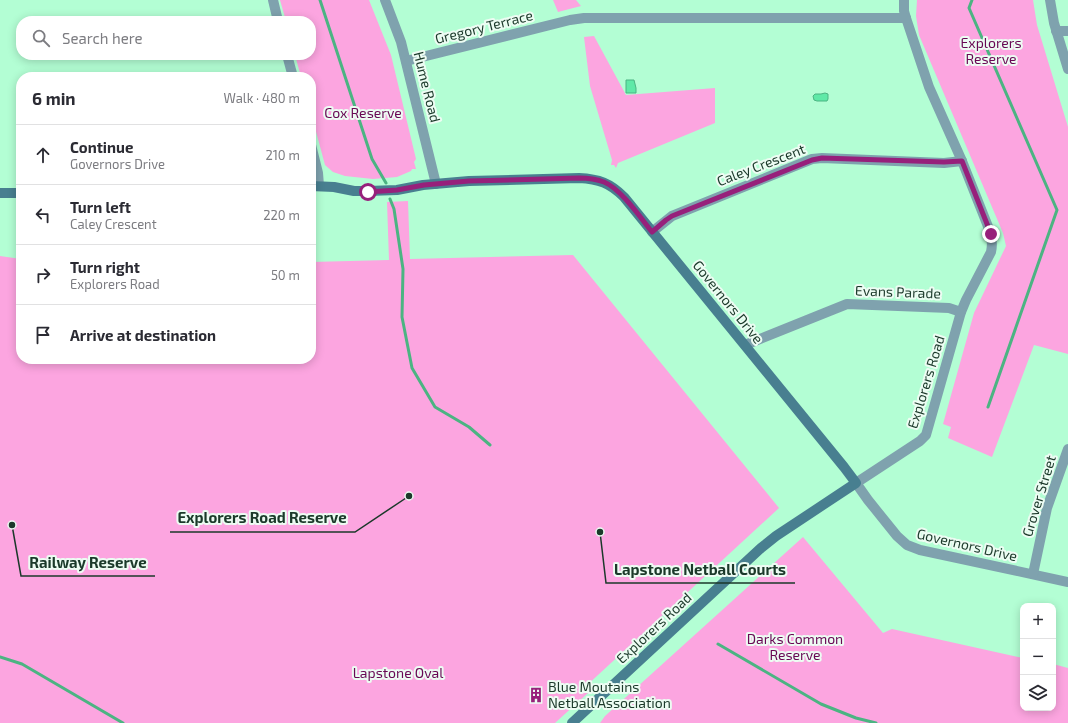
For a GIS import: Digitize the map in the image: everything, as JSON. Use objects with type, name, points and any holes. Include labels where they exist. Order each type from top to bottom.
[{"type":"main road","name":"Governors Drive","points":[[316,186],[368,192],[469,181],[579,178],[595,179],[606,183],[618,191],[856,483]]},
{"type":"main road","points":[[0,193],[16,192]]},
{"type":"main road","name":"Explorers Road","points":[[572,723],[761,548],[776,536],[856,483]]},
{"type":"street","points":[[273,0],[277,16]]},
{"type":"street","name":"Hume Road","points":[[385,0],[401,42],[436,184]]},
{"type":"street","name":"Explorers Road","points":[[856,483],[924,437],[931,420],[961,312],[991,252],[993,242],[962,161],[929,87],[906,18],[904,11],[904,0]]},
{"type":"street","points":[[1050,0],[1056,31],[1068,69]]},
{"type":"street","name":"Gregory Terrace","points":[[406,61],[570,20],[584,18],[906,18]]},
{"type":"street","points":[[1056,31],[1068,31]]},
{"type":"street","points":[[288,60],[292,72]]},
{"type":"street","name":"Caley Crescent","points":[[652,232],[672,216],[812,160],[822,158],[944,162],[962,161]]},
{"type":"street","points":[[316,165],[318,173],[316,182]]},
{"type":"street","name":"Evans Parade","points":[[745,345],[846,304],[948,308],[961,312]]},
{"type":"street","name":"Grover Street","points":[[1033,574],[1047,508],[1068,449]]},
{"type":"street","name":"Governors Drive","points":[[856,483],[896,536],[909,546],[920,550],[1068,582]]},
{"type":"green space","name":"Cox Reserve","points":[[280,0],[369,0],[391,55],[416,159],[414,162],[416,169],[412,169],[411,171],[397,177],[373,179],[345,176],[333,172],[325,165],[316,132],[316,72],[300,72],[296,60],[316,60],[316,16],[285,16]]},
{"type":"green space","points":[[553,0],[576,0],[581,6],[558,12]]},
{"type":"green space","name":"Explorers Reserve","points":[[917,0],[1033,0],[1037,25],[1068,127],[1068,354],[1034,345],[992,457],[948,438],[951,427],[943,424],[974,313],[1006,246],[1003,233],[919,35],[916,16]]},
{"type":"green space","points":[[594,36],[626,95],[715,88],[715,123],[618,163],[616,168],[614,165],[611,165],[612,160],[590,86],[584,37]]},
{"type":"green space","name":"Lapstone Oval","points":[[408,201],[410,259],[573,255],[779,508],[585,687],[588,693],[555,723],[0,723],[0,256],[16,258],[16,364],[316,364],[316,262],[389,260],[387,202]]},
{"type":"green space","name":"Darks Common Reserve","points":[[803,537],[883,633],[892,629],[1020,657],[1020,711],[1056,711],[1056,665],[1068,668],[1068,723],[600,723],[605,716]]},
{"type":"shaded area","points":[[626,80],[634,80],[636,93],[626,93]]},
{"type":"shaded area","points":[[815,94],[828,94],[827,101],[814,100],[813,96]]},
{"type":"waterway","points":[[320,0],[372,159],[386,183]]},
{"type":"waterway","points":[[972,0],[969,8],[1057,210],[988,407]]},
{"type":"waterway","points":[[390,199],[394,209],[403,269],[402,317],[412,368],[435,407],[469,427],[490,445]]},
{"type":"waterway","points":[[718,644],[821,704],[856,718],[876,723]]},
{"type":"waterway","points":[[0,657],[22,664],[123,723]]},
{"type":"place","name":"Explorers Road Reserve","points":[[409,496]]},
{"type":"place","name":"Railway Reserve","points":[[12,525]]},
{"type":"place","name":"Lapstone Netball Courts","points":[[600,532]]},
{"type":"place","name":"Blue Moutains Netball Association","points":[[536,695]]},
{"type":"route","points":[[368,192],[469,181],[591,179],[604,182],[612,186],[624,197],[652,232],[672,216],[812,160],[822,158],[944,162],[962,161],[991,234]]}]
